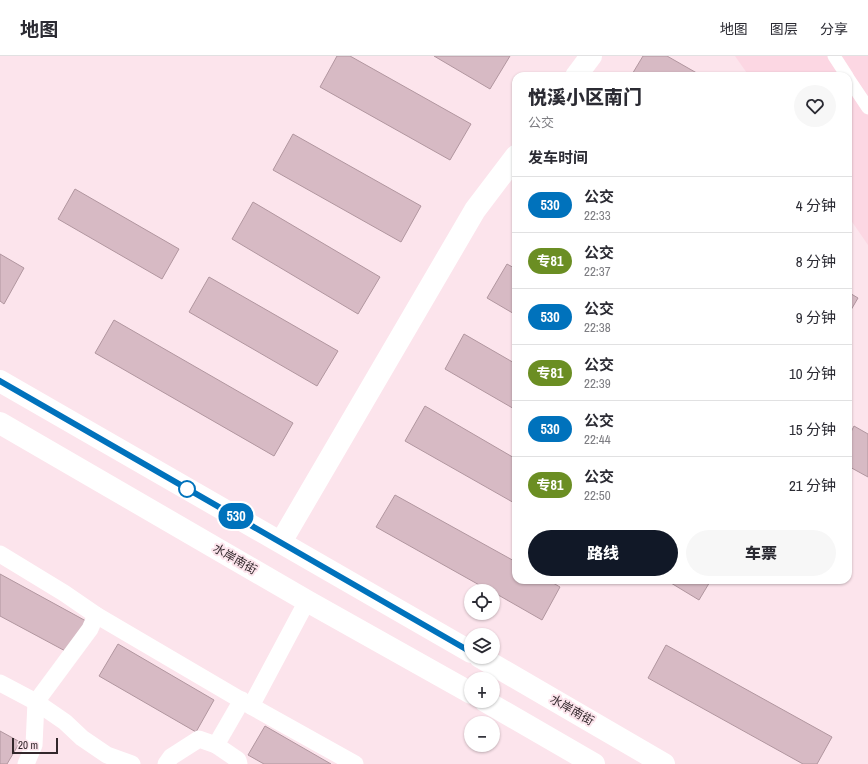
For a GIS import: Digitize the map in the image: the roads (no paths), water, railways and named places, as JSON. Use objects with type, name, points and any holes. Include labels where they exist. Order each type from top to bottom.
[{"type":"street","points":[[579,72],[591,56]]},
{"type":"street","points":[[834,56],[844,72]]},
{"type":"street","points":[[852,84],[868,108]]},
{"type":"street","points":[[281,542],[475,210],[512,161]]},
{"type":"street","points":[[0,381],[464,648]]},
{"type":"street","name":"水岸南街","points":[[0,423],[307,601],[464,689]]},
{"type":"street","points":[[0,554],[64,593],[96,615],[355,764]]},
{"type":"street","points":[[216,745],[247,703],[307,601]]},
{"type":"street","points":[[26,764],[34,745],[36,702],[90,629],[96,615]]},
{"type":"street","name":"水岸南街","points":[[492,664],[664,764]]},
{"type":"street","points":[[0,683],[36,702],[65,722],[82,738],[107,755],[132,764]]},
{"type":"street","points":[[497,708],[594,764]]},
{"type":"street","points":[[166,764],[171,757],[199,739],[216,745],[238,760],[239,764]]}]
